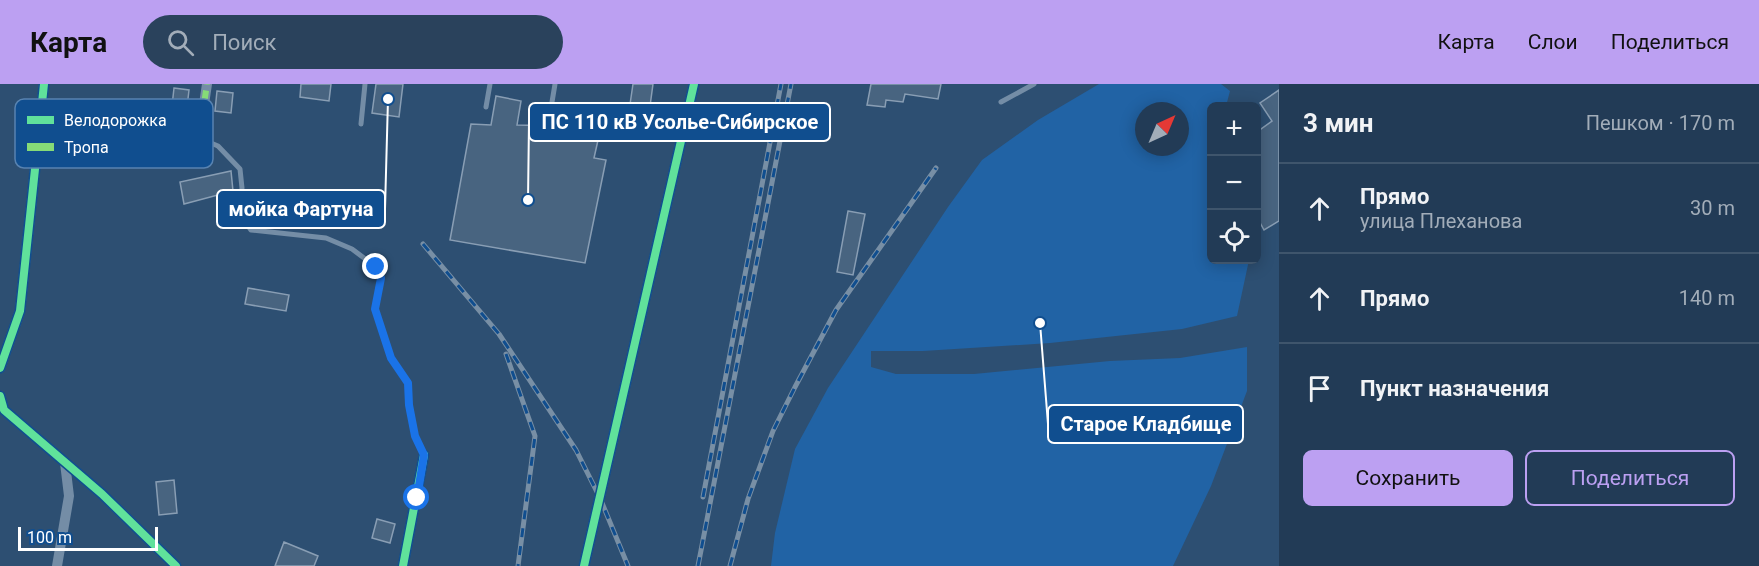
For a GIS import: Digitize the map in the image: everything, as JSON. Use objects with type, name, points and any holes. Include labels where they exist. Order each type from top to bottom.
[{"type":"street","points":[[43,99],[44,84]]},
{"type":"street","points":[[205,99],[207,84]]},
{"type":"street","points":[[585,566],[694,84]]},
{"type":"street","points":[[0,368],[20,311],[36,168]]},
{"type":"street","points":[[0,396],[3,410],[102,494],[176,566]]},
{"type":"street","points":[[403,566],[424,455]]},
{"type":"street","points":[[57,566],[69,496],[64,463]]},
{"type":"lane","points":[[361,123],[365,84]]},
{"type":"lane","points":[[486,107],[490,84]]},
{"type":"lane","points":[[550,114],[555,84]]},
{"type":"lane","points":[[1001,102],[1034,84]]},
{"type":"lane","points":[[213,144],[240,169],[242,188],[239,213],[251,230],[326,238],[352,249],[376,267],[381,278],[375,309],[391,358],[408,383],[409,405],[415,436],[424,455]]},
{"type":"shaded area","points":[[1099,84],[1221,84],[1230,91],[1227,102],[1207,102],[1207,264],[1248,264],[1237,316],[1182,329],[1050,343],[923,351],[871,351],[871,367],[896,374],[974,374],[1110,361],[1180,358],[1247,347],[1247,391],[1211,486],[1173,566],[771,566],[775,533],[795,449],[828,388],[948,207],[982,160],[1038,120]]},
{"type":"building","points":[[301,84],[331,84],[329,101],[300,97]]},
{"type":"building","points":[[376,84],[403,84],[399,117],[372,113]]},
{"type":"building","points":[[633,84],[653,84],[648,121],[628,118]]},
{"type":"building","points":[[871,84],[941,84],[938,99],[905,94],[903,102],[886,100],[885,107],[867,105]]},
{"type":"building","points":[[174,88],[189,90],[188,99],[173,99]]},
{"type":"building","points":[[1279,90],[1279,221],[1264,230],[1261,224],[1261,129],[1272,121],[1261,102]]},
{"type":"building","points":[[217,91],[233,93],[231,113],[215,111]]},
{"type":"building","points":[[496,96],[521,101],[517,125],[601,127],[594,158],[606,160],[585,263],[450,240],[471,124],[491,125]]},
{"type":"building","points":[[231,171],[233,191],[184,204],[180,182]]},
{"type":"building","points":[[848,211],[865,214],[853,275],[837,272]]},
{"type":"building","points":[[248,288],[289,295],[286,311],[245,304]]},
{"type":"building","points":[[174,480],[177,513],[159,515],[156,482]]},
{"type":"building","points":[[377,519],[395,524],[390,543],[372,538]]},
{"type":"building","points":[[284,542],[318,556],[314,566],[275,566]]},
{"type":"railway","points":[[703,497],[781,84]]},
{"type":"railway","points":[[698,566],[791,84]]},
{"type":"railway","points":[[730,566],[748,499],[773,431],[795,387],[836,310],[936,168]]},
{"type":"railway","points":[[423,244],[499,334],[576,450],[600,498],[628,566]]},
{"type":"railway","points":[[506,354],[535,436],[518,566]]},
{"type":"marked path","points":[[205,99],[207,84]]},
{"type":"cycle path","points":[[42,99],[44,84]]},
{"type":"cycle path","points":[[584,566],[694,84]]},
{"type":"cycle path","points":[[0,368],[20,311],[35,168]]},
{"type":"cycle path","points":[[0,396],[4,410],[102,494],[176,566]]},
{"type":"cycle path","points":[[403,566],[424,455]]},
{"type":"place","name":"мойка Фартуна","points":[[388,99]]},
{"type":"place","name":"ПС 110 кВ Усолье-Сибирское","points":[[528,200]]},
{"type":"place","name":"Старое Кладбище","points":[[1040,323]]},
{"type":"route","points":[[376,267],[381,278],[375,309],[391,358],[408,383],[409,405],[415,436],[424,455],[417,498]]}]
